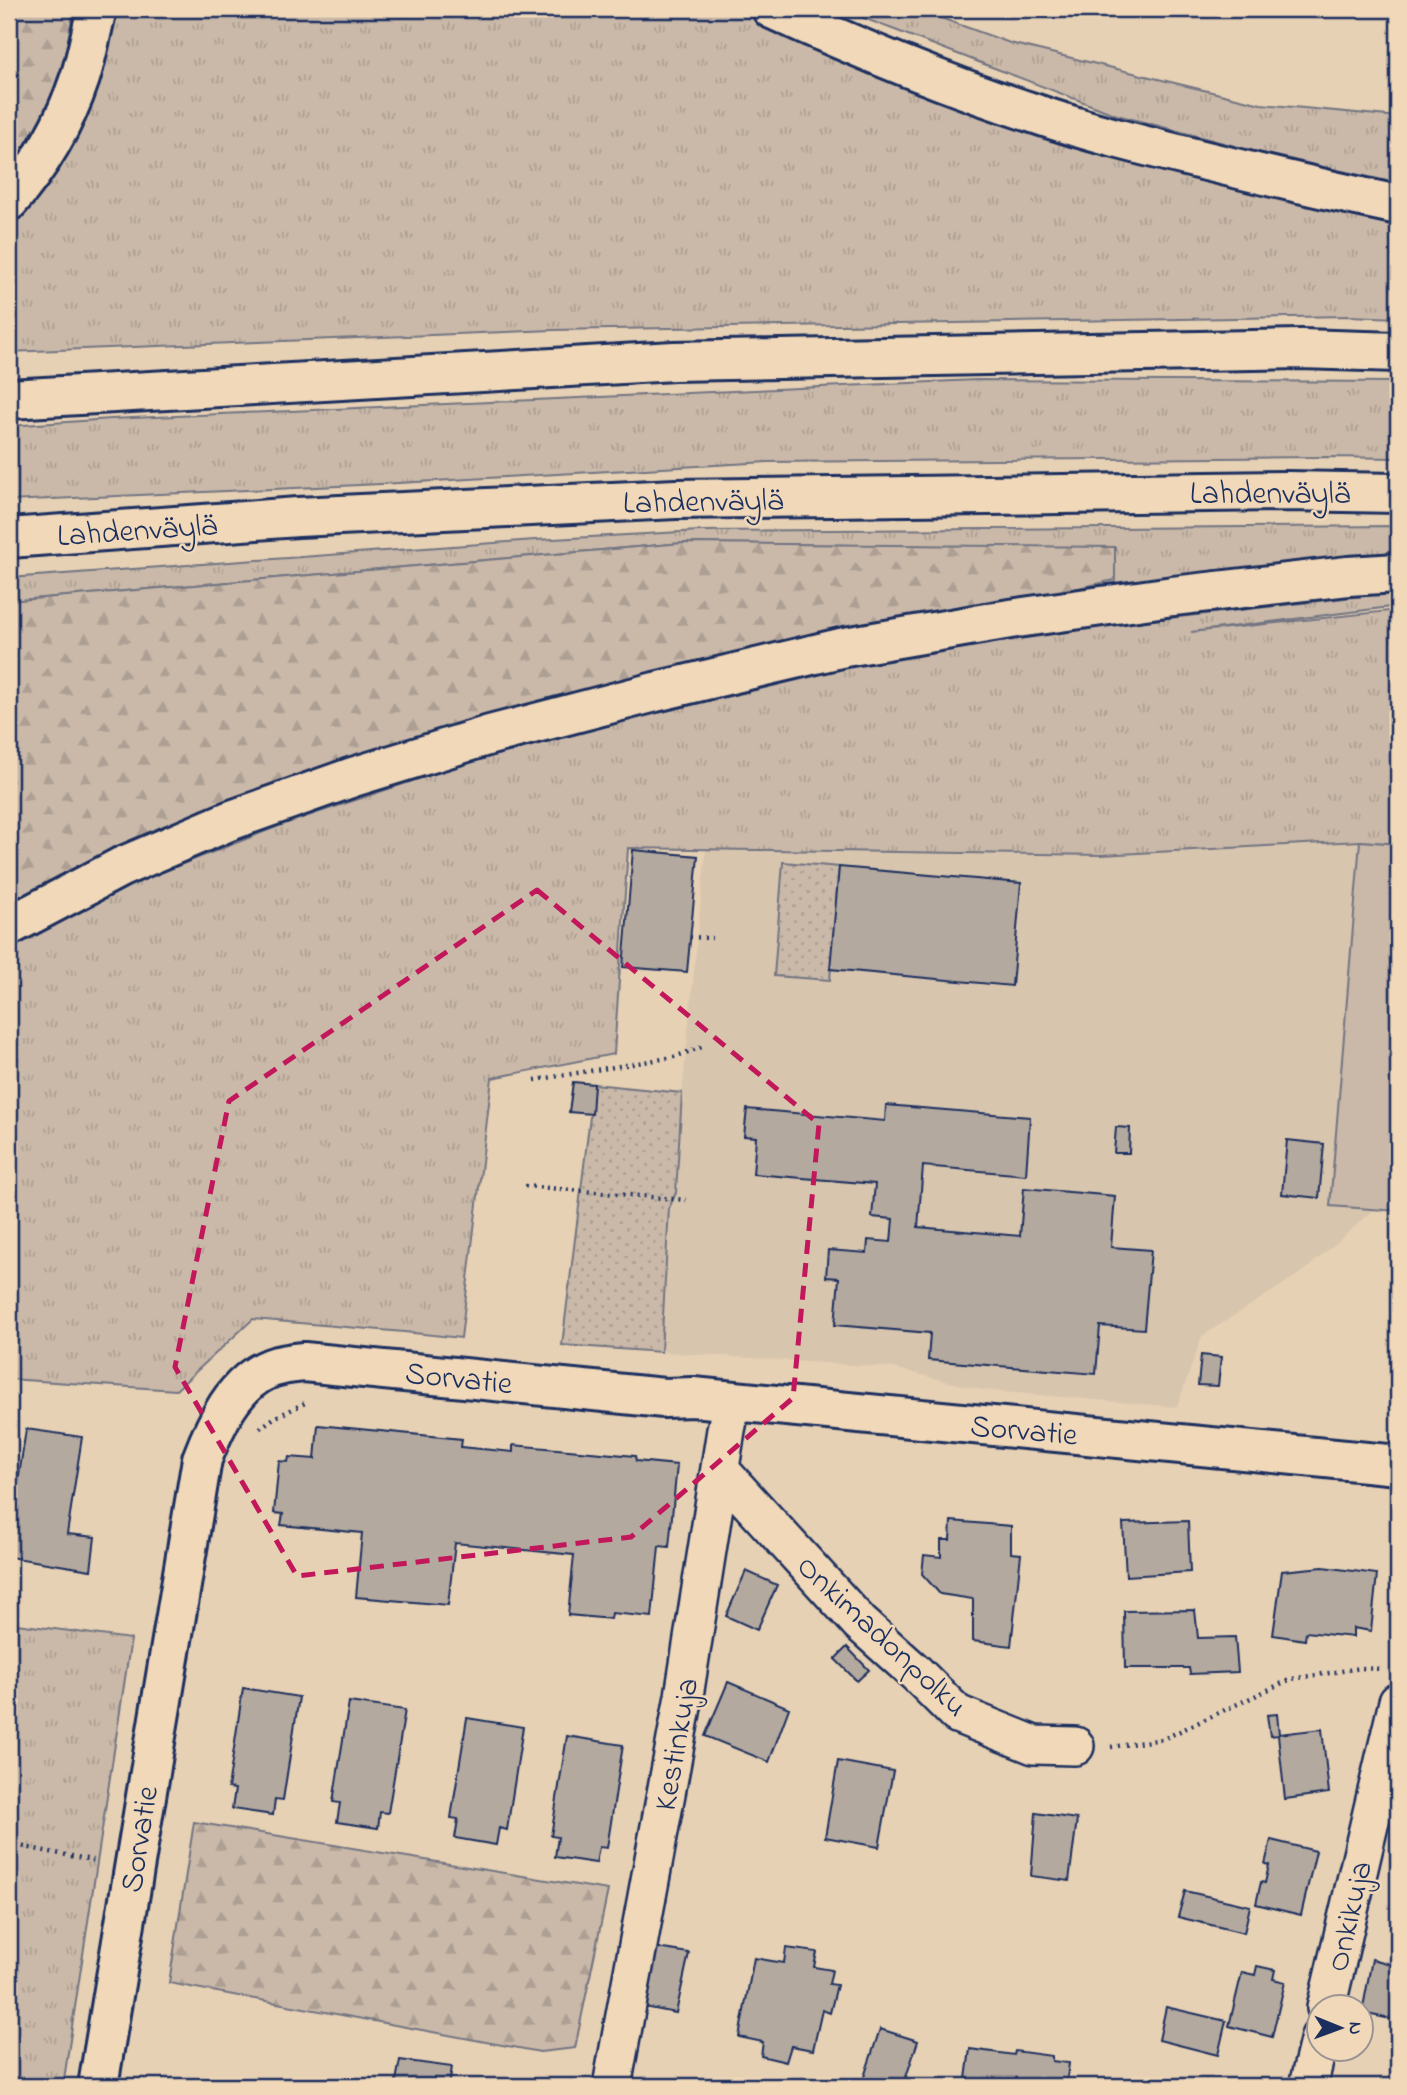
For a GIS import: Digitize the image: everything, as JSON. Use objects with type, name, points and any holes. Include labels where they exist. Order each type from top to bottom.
[{"type":"main road","points":[[9,201],[26,182],[60,127],[80,78],[97,9]]},
{"type":"main road","points":[[772,9],[943,81],[1034,114],[1136,144],[1398,205]]},
{"type":"main road","points":[[9,399],[674,361],[1287,350],[1398,352]]},
{"type":"main road","name":"Lahdenväylä","points":[[9,538],[298,517],[676,499],[1287,491],[1398,493]]},
{"type":"main road","points":[[9,926],[121,867],[229,821],[353,777],[490,735],[655,692],[845,647],[1010,619],[1173,596],[1348,576],[1398,573]]},
{"type":"main road","name":"Sorvatie","points":[[98,2086],[202,1459],[212,1433],[238,1392],[270,1368],[304,1362],[1398,1465]]},
{"type":"street","name":"Kestinkuja","points":[[612,2086],[684,1696],[732,1401]]},
{"type":"street","name":"Onkimadonpolku","points":[[720,1470],[860,1623],[957,1714],[1034,1745],[1075,1746]]},
{"type":"street","name":"Onkikuja","points":[[1329,1994],[1392,1686]]},
{"type":"street","points":[[1308,2086],[1313,2064]]},
{"type":"path","points":[[690,937],[712,937]]},
{"type":"path","points":[[535,1080],[674,1057],[702,1047]]},
{"type":"path","points":[[525,1186],[686,1200]]},
{"type":"path","points":[[256,1432],[274,1418],[303,1403],[316,1401]]},
{"type":"path","points":[[1075,1746],[1117,1748],[1163,1739],[1291,1679],[1361,1668],[1392,1686]]},
{"type":"path","points":[[9,1844],[99,1862]]},
{"type":"highlighted area","points":[[537,890],[819,1124],[793,1398],[631,1537],[297,1576],[175,1367],[229,1101]]},
{"type":"shaded area","points":[[1360,841],[1398,844],[1398,1211],[1375,1209],[1304,1271],[1202,1336],[1177,1407],[981,1390],[894,1368],[562,1345],[594,1084],[682,1093],[706,849],[1101,855]]},
{"type":"green space","points":[[9,9],[74,9],[64,60],[41,125],[9,167]]},
{"type":"green space","points":[[112,9],[748,9],[829,52],[1398,220],[1398,318],[1349,316],[553,330],[9,352],[9,224],[37,197]]},
{"type":"green space","points":[[840,9],[916,9],[1010,43],[1261,104],[1398,117],[1398,184],[1323,169],[1117,115]]},
{"type":"green space","points":[[976,380],[1398,382],[1398,458],[768,462],[381,484],[9,501],[9,426],[111,419]]},
{"type":"green space","points":[[1398,526],[1398,556],[970,611],[1115,548],[683,543],[9,601],[9,578],[535,540],[700,531]]},
{"type":"green space","points":[[683,543],[1115,547],[1115,580],[456,723],[282,782],[157,829],[9,907],[9,601]]},
{"type":"green space","points":[[1398,592],[1398,606],[1191,632],[1398,610],[1398,844],[1360,841],[1101,855],[628,848],[614,1054],[492,1078],[461,1338],[253,1319],[176,1390],[9,1379],[9,950],[114,891],[284,824],[460,765],[722,694],[1035,630],[1117,624]]},
{"type":"green space","points":[[1360,841],[1398,844],[1398,1211],[1330,1206]]},
{"type":"green space","points":[[783,862],[839,867],[830,980],[774,976]]},
{"type":"green space","points":[[594,1084],[682,1093],[676,1193],[669,1208],[661,1352],[562,1345]]},
{"type":"green space","points":[[9,1623],[131,1639],[63,2086],[9,2086]]},
{"type":"green space","points":[[194,1822],[608,1890],[575,2048],[540,2052],[169,1983]]},
{"type":"building","points":[[633,850],[698,856],[687,972],[623,967]]},
{"type":"building","points":[[839,867],[1021,883],[1012,986],[830,969]]},
{"type":"building","points":[[573,1082],[594,1084],[592,1114],[569,1112]]},
{"type":"building","points":[[886,1105],[1030,1117],[1026,1175],[923,1166],[918,1227],[1020,1236],[1024,1188],[1115,1196],[1111,1247],[1151,1250],[1144,1329],[1100,1326],[1096,1374],[928,1360],[930,1333],[835,1325],[839,1278],[826,1277],[828,1250],[867,1253],[868,1240],[891,1242],[893,1219],[872,1217],[875,1184],[753,1174],[756,1137],[744,1136],[747,1109],[885,1121]]},
{"type":"building","points":[[1116,1127],[1130,1128],[1129,1153],[1114,1153]]},
{"type":"building","points":[[1287,1140],[1324,1144],[1319,1198],[1282,1194]]},
{"type":"building","points":[[1201,1355],[1221,1357],[1218,1386],[1198,1385]]},
{"type":"building","points":[[318,1425],[462,1439],[461,1447],[513,1452],[513,1445],[635,1456],[636,1461],[677,1465],[669,1547],[659,1546],[652,1617],[612,1613],[611,1619],[568,1615],[574,1555],[455,1543],[448,1605],[356,1597],[362,1533],[281,1525],[283,1514],[274,1513],[279,1461],[288,1462],[289,1457],[315,1459]]},
{"type":"building","points":[[26,1429],[82,1437],[67,1534],[95,1537],[91,1570],[9,1557]]},
{"type":"building","points":[[951,1521],[1011,1526],[1011,1553],[1021,1554],[1011,1646],[973,1641],[973,1599],[940,1594],[922,1574],[924,1555],[941,1557],[941,1540],[950,1540]]},
{"type":"building","points":[[1188,1521],[1190,1572],[1126,1576],[1123,1523]]},
{"type":"building","points":[[1323,1567],[1377,1574],[1371,1631],[1353,1628],[1353,1637],[1306,1632],[1305,1640],[1273,1635],[1282,1571]]},
{"type":"building","points":[[746,1571],[777,1585],[757,1630],[726,1616]]},
{"type":"building","points":[[1195,1610],[1198,1638],[1235,1637],[1238,1672],[1190,1674],[1189,1668],[1125,1668],[1124,1611]]},
{"type":"building","points":[[847,1647],[869,1670],[857,1681],[835,1659]]},
{"type":"building","points":[[728,1682],[789,1708],[769,1762],[705,1736]]},
{"type":"building","points":[[243,1688],[299,1697],[283,1800],[275,1799],[273,1815],[232,1809],[235,1789],[228,1788]]},
{"type":"building","points":[[349,1702],[405,1710],[388,1813],[380,1812],[378,1828],[337,1822],[340,1803],[333,1802]]},
{"type":"building","points":[[1277,1714],[1279,1734],[1322,1729],[1329,1793],[1285,1799],[1278,1735],[1270,1736],[1267,1715]]},
{"type":"building","points":[[467,1718],[523,1727],[507,1830],[499,1828],[496,1845],[455,1838],[458,1819],[451,1818]]},
{"type":"building","points":[[567,1736],[623,1745],[607,1848],[599,1847],[596,1863],[555,1857],[558,1837],[551,1836]]},
{"type":"building","points":[[838,1761],[893,1771],[879,1847],[825,1837]]},
{"type":"building","points":[[1036,1813],[1077,1819],[1069,1881],[1031,1876]]},
{"type":"building","points":[[1271,1840],[1316,1851],[1301,1915],[1256,1904],[1261,1882],[1265,1883],[1269,1865],[1265,1864]]},
{"type":"building","points":[[1185,1891],[1250,1906],[1244,1933],[1178,1917]]},
{"type":"building","points":[[644,1946],[689,1953],[676,2013],[634,2005]]},
{"type":"building","points":[[786,1948],[817,1952],[814,1967],[832,1970],[829,1984],[837,1985],[830,2013],[822,2010],[813,2050],[791,2046],[786,2062],[761,2056],[763,2042],[739,2037],[754,1958],[784,1963]]},
{"type":"building","points":[[1372,1959],[1398,1966],[1398,1992],[1391,2019],[1376,2016],[1376,1994],[1366,1994]]},
{"type":"building","points":[[1257,1966],[1275,1970],[1273,1979],[1285,1982],[1272,2037],[1229,2026],[1242,1972],[1255,1975]]},
{"type":"building","points":[[1166,2007],[1226,2021],[1218,2055],[1159,2040]]},
{"type":"building","points":[[880,2029],[918,2041],[903,2086],[861,2086]]},
{"type":"building","points":[[970,2049],[1014,2055],[1015,2051],[1052,2056],[1052,2061],[1069,2063],[1066,2086],[965,2086]]},
{"type":"building","points":[[400,2060],[452,2067],[449,2086],[395,2086]]}]
